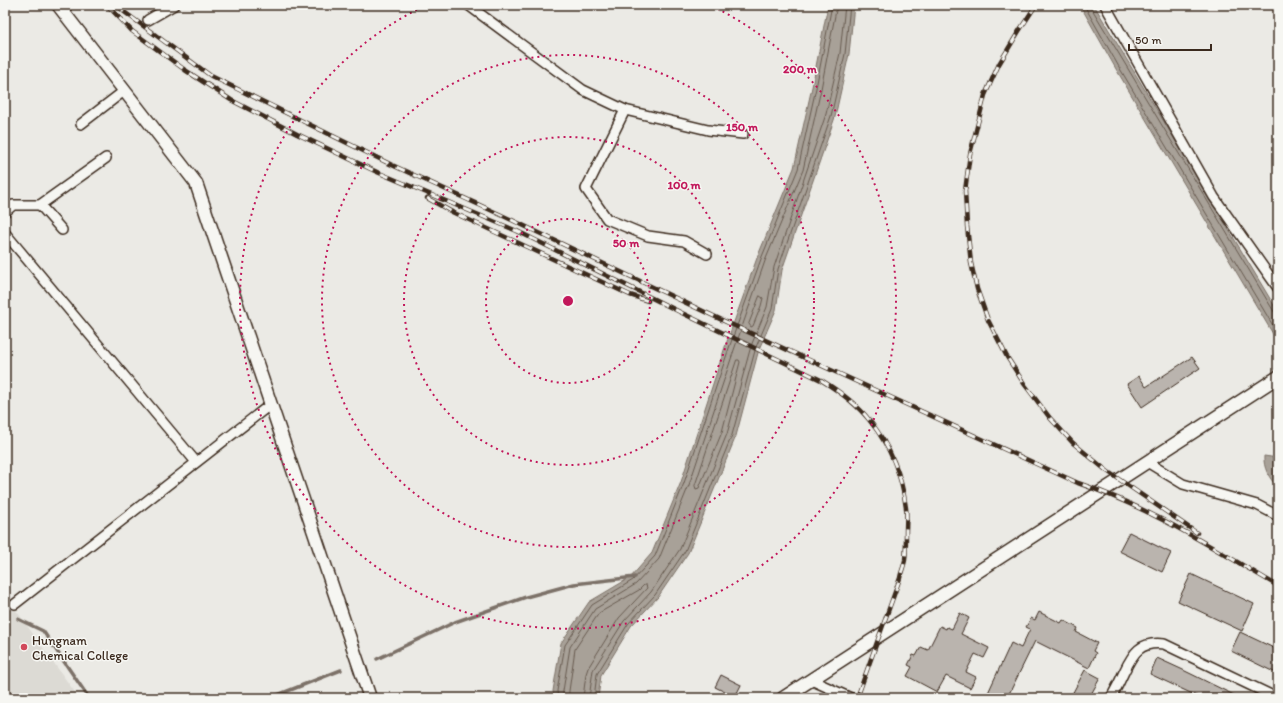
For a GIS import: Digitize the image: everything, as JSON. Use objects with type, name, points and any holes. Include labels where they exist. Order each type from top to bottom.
[{"type":"main road","points":[[58,5],[196,183],[370,698]]},
{"type":"main road","points":[[783,698],[1278,377]]},
{"type":"street","points":[[148,20],[174,5]]},
{"type":"street","points":[[468,5],[584,90],[625,110],[708,130],[743,134]]},
{"type":"street","points":[[1105,5],[1214,197],[1278,288]]},
{"type":"street","points":[[81,124],[124,91]]},
{"type":"street","points":[[625,110],[586,189],[607,219],[648,236],[684,241],[707,254]]},
{"type":"street","points":[[5,212],[13,205],[40,205],[106,158]]},
{"type":"street","points":[[40,205],[62,230]]},
{"type":"street","points":[[5,233],[196,462]]},
{"type":"street","points":[[15,604],[271,404]]},
{"type":"street","points":[[1147,462],[1183,484],[1257,505],[1278,516]]},
{"type":"street","points":[[1111,698],[1131,658],[1138,650],[1146,645],[1154,643],[1164,644],[1277,698]]},
{"type":"street","points":[[811,680],[851,698]]},
{"type":"shaded area","name":"Hungnam Chemical College","points":[[5,595],[79,698],[5,698]]},
{"type":"water","points":[[828,5],[854,5],[849,54],[835,117],[782,270],[776,310],[759,349],[736,436],[688,553],[658,597],[631,626],[601,675],[598,698],[554,698],[553,691],[561,643],[589,602],[631,577],[652,553],[681,482],[725,347],[757,258],[794,168]]},
{"type":"water","points":[[1080,5],[1094,5],[1278,312],[1278,354],[1276,339],[1116,69]]},
{"type":"water","points":[[1264,456],[1278,458],[1278,487],[1267,473],[1264,464]]},
{"type":"building","points":[[1192,357],[1200,368],[1142,407],[1127,384],[1139,376],[1146,387]]},
{"type":"building","points":[[1129,532],[1171,553],[1162,572],[1119,551]]},
{"type":"building","points":[[1191,574],[1254,604],[1242,631],[1178,601]]},
{"type":"building","points":[[1039,612],[1061,623],[1063,620],[1078,628],[1076,632],[1097,643],[1093,651],[1096,653],[1089,668],[1035,641],[1007,698],[994,698],[987,695],[1011,643],[1021,648],[1030,629],[1026,627],[1031,618],[1035,620]]},
{"type":"building","points":[[960,613],[969,618],[961,634],[989,648],[984,658],[975,654],[966,672],[976,677],[970,688],[946,676],[937,692],[907,676],[912,667],[908,665],[913,655],[916,656],[921,647],[928,650],[940,626],[946,629],[947,627],[952,629]]},
{"type":"building","points":[[1240,632],[1278,650],[1278,674],[1231,651]]},
{"type":"building","points":[[1157,658],[1240,698],[1201,698],[1150,674]]},
{"type":"building","points":[[1085,670],[1100,678],[1089,698],[1070,698]]},
{"type":"building","points":[[721,675],[741,685],[735,697],[715,687]]},
{"type":"waterway","points":[[377,659],[455,622],[526,597],[574,584],[635,577]]},
{"type":"waterway","points":[[18,619],[43,631],[89,698]]},
{"type":"waterway","points":[[270,698],[341,670]]},
{"type":"railway","points":[[107,5],[132,31],[185,70],[231,100],[297,134],[377,172],[517,231],[821,380],[854,403],[870,421],[889,451],[902,484],[906,508],[906,550],[904,564],[857,698]]},
{"type":"railway","points":[[118,5],[123,11],[211,76],[392,165],[497,213],[724,321],[1078,483],[1130,504],[1180,529],[1278,586]]},
{"type":"railway","points":[[1036,5],[999,64],[985,95],[970,154],[965,191],[971,263],[977,289],[988,320],[1007,357],[1025,385],[1050,418],[1073,443],[1107,471],[1197,533]]},
{"type":"railway","points":[[427,198],[452,212],[630,295],[648,301]]},
{"type":"place","name":"Hungnam Chemical College","points":[[24,647]]}]
